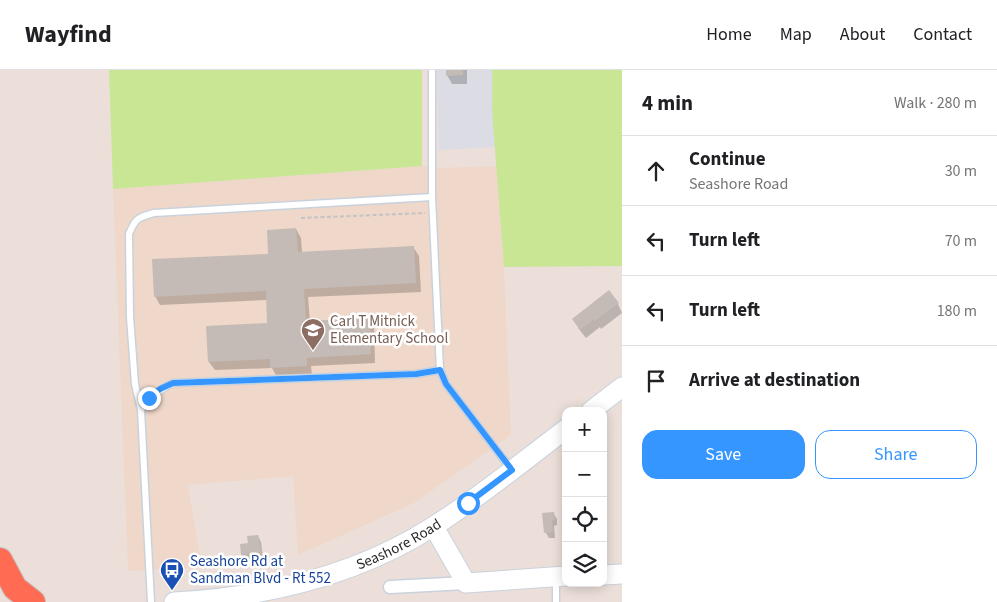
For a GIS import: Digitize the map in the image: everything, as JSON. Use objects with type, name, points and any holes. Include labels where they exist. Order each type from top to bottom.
[{"type":"highway","points":[[0,560],[15,588],[33,602]]},
{"type":"main road","points":[[596,407],[622,387]]},
{"type":"main road","name":"Seashore Road","points":[[174,602],[249,595],[296,586],[372,559],[434,527],[562,433]]},
{"type":"main road","points":[[434,527],[466,583],[561,577]]},
{"type":"main road","points":[[607,575],[622,574]]},
{"type":"street","points":[[390,587],[466,583]]},
{"type":"lane","points":[[432,70],[432,212],[440,370],[446,384],[512,470]]},
{"type":"lane","points":[[151,602],[141,410],[135,384],[128,250],[129,234],[134,222],[142,216],[154,213],[432,197]]},
{"type":"lane","points":[[141,410],[149,398],[160,389],[173,383],[416,374],[440,370]]},
{"type":"lane","points":[[556,602],[561,577]]},
{"type":"path","points":[[301,218],[432,212]]},
{"type":"shaded area","points":[[437,70],[493,70],[495,147],[439,150]]},
{"type":"shaded area","name":"Carl T Mitnick Elementary School","points":[[422,166],[440,168],[497,166],[504,267],[511,435],[414,503],[298,555],[293,476],[188,485],[202,568],[128,571],[113,189]]},
{"type":"green space","points":[[109,70],[422,70],[422,166],[113,189]]},
{"type":"green space","points":[[492,70],[622,70],[622,266],[504,267],[492,110]]},
{"type":"building","points":[[446,70],[463,70],[463,75],[446,76]]},
{"type":"building","points":[[296,228],[298,252],[414,246],[416,283],[304,289],[306,321],[369,318],[371,354],[307,358],[307,366],[270,368],[270,359],[208,362],[206,326],[267,323],[266,291],[154,297],[152,259],[268,254],[267,230]]},
{"type":"building","points":[[609,290],[619,303],[580,330],[572,319]]},
{"type":"building","points":[[554,512],[555,520],[552,520],[553,532],[544,533],[542,513]]},
{"type":"building","points":[[258,535],[261,553],[241,555],[240,544],[248,543],[247,536]]},
{"type":"place","name":"Carl T Mitnick Elementary School","points":[[313,351]]},
{"type":"place","name":"Seashore Rd at Sandman Blvd - Rt 552","points":[[172,591]]},
{"type":"route","points":[[149,398],[160,389],[173,383],[416,374],[440,370],[446,384],[512,470],[468,503]]}]
